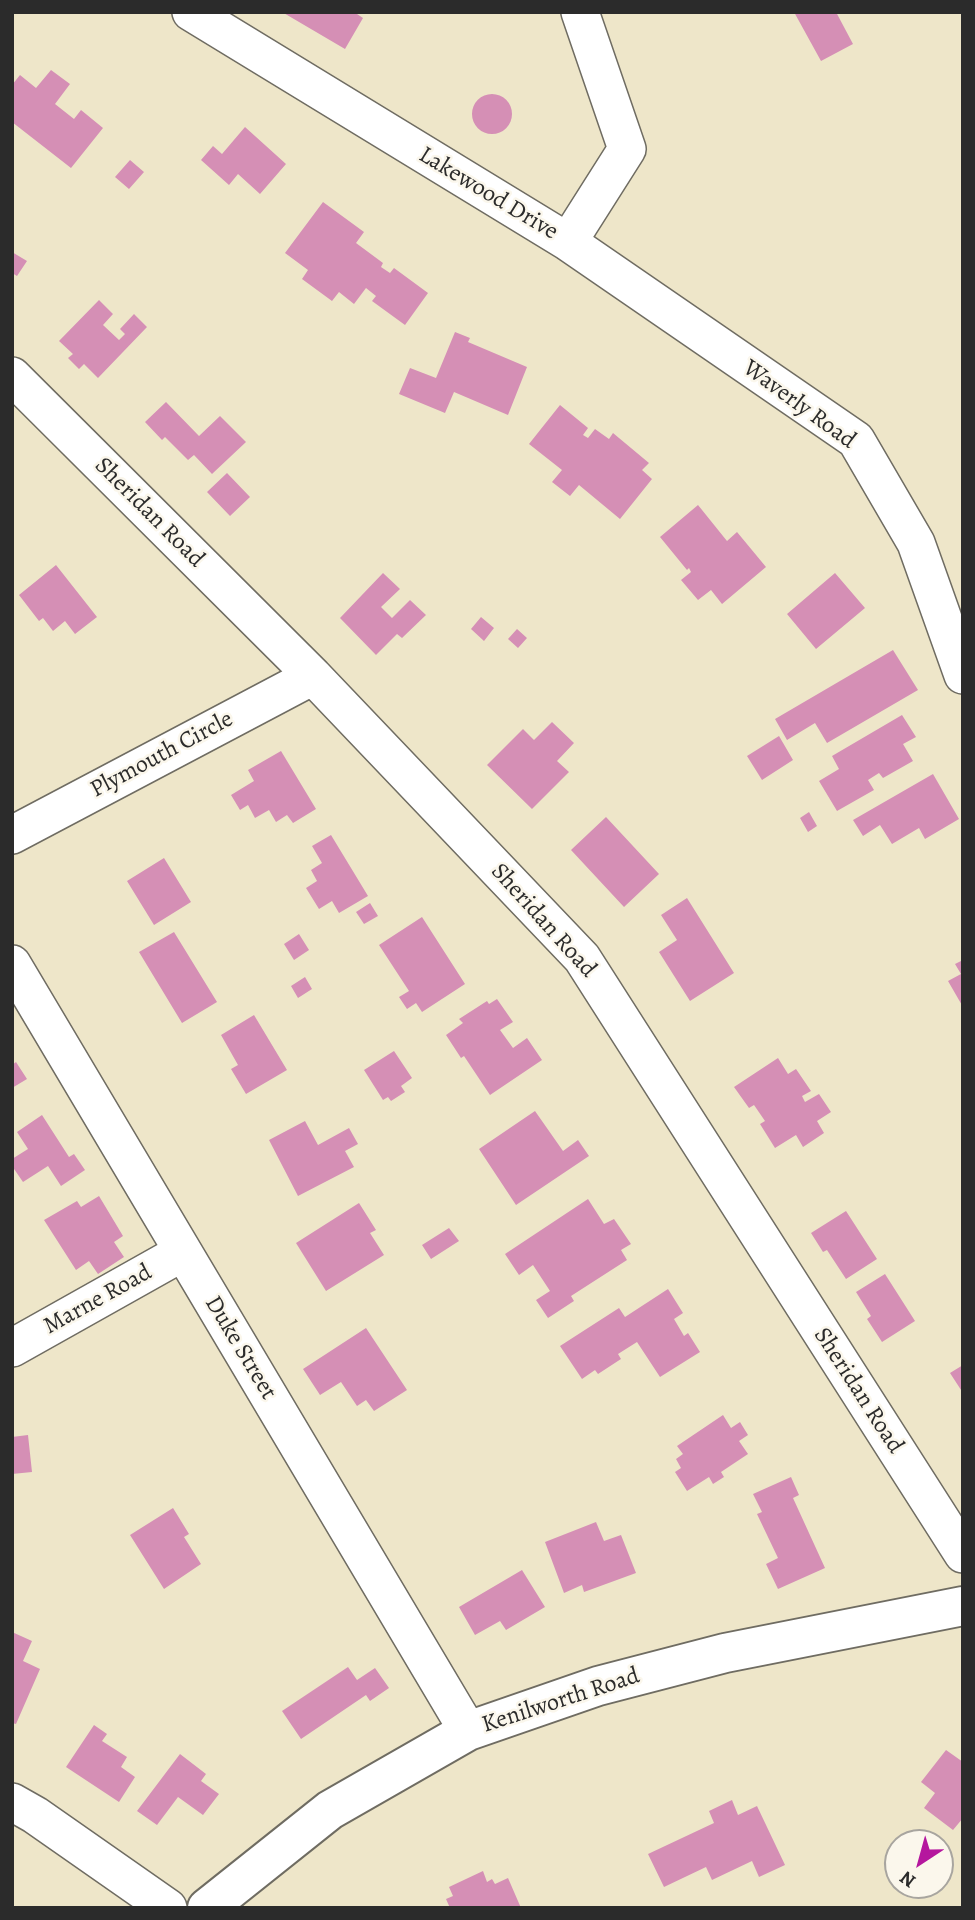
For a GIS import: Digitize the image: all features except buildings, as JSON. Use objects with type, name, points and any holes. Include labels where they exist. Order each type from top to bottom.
[{"type":"street","name":"Lakewood Drive","points":[[191,12],[568,242],[627,149],[580,12]]},
{"type":"street","name":"Waverly Road","points":[[568,242],[856,440],[916,543],[963,675]]},
{"type":"street","name":"Sheridan Road","points":[[12,376],[313,676],[582,958],[963,1554]]},
{"type":"street","name":"Plymouth Circle","points":[[12,835],[313,676]]},
{"type":"street","name":"Duke Street","points":[[12,964],[468,1731]]},
{"type":"street","name":"Marne Road","points":[[12,1348],[183,1252]]},
{"type":"street","name":"Kenilworth Road","points":[[207,1908],[330,1810],[468,1731],[598,1686],[712,1656],[963,1606]]},
{"type":"street","points":[[12,1802],[35,1815],[168,1908]]}]
